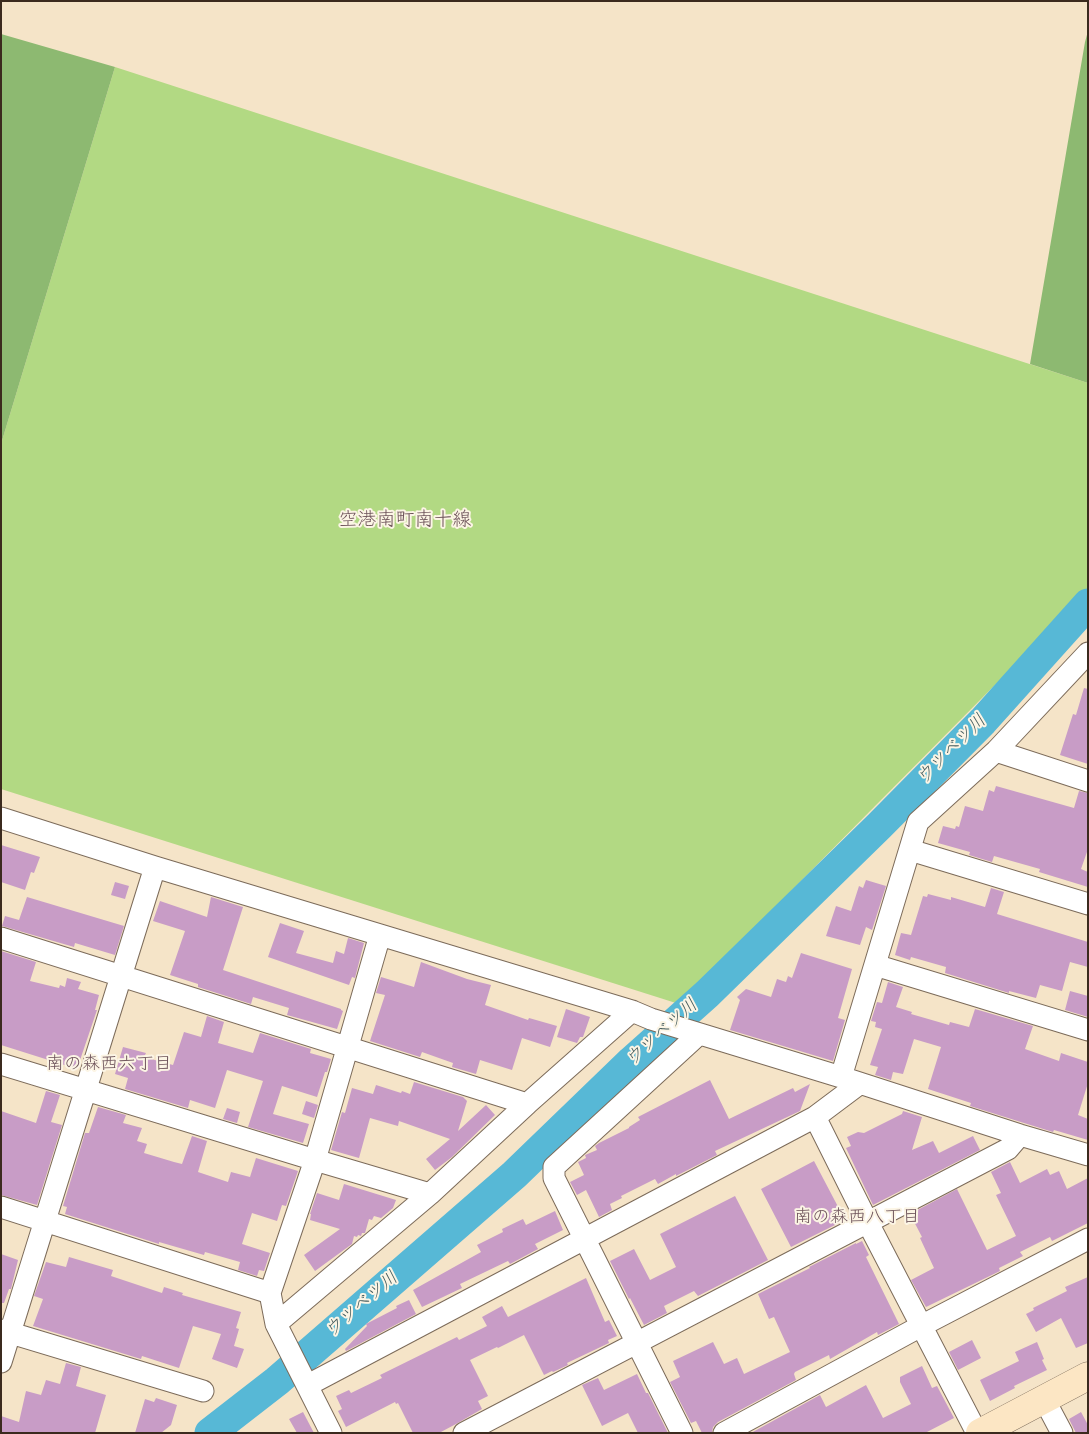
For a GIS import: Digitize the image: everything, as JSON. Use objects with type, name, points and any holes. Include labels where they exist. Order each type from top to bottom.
[{"type":"main road","points":[[978,1433],[1088,1376]]},
{"type":"street","points":[[304,1379],[585,1238],[815,1117],[850,1081],[875,965],[918,822],[996,752],[1087,656]]},
{"type":"street","points":[[996,752],[1088,781]]},
{"type":"street","points":[[1,818],[155,867],[642,1015],[694,1033],[1088,1155]]},
{"type":"street","points":[[910,850],[1088,904]]},
{"type":"street","points":[[1,1362],[5,1331],[44,1221],[155,867]]},
{"type":"street","points":[[331,1433],[280,1332],[270,1293],[315,1160],[380,935]]},
{"type":"street","points":[[1,938],[527,1104]]},
{"type":"street","points":[[875,965],[1088,1030]]},
{"type":"street","points":[[280,1332],[527,1104],[642,1015]]},
{"type":"street","points":[[682,1433],[554,1178],[554,1167],[694,1033]]},
{"type":"street","points":[[1,1064],[430,1194]]},
{"type":"street","points":[[815,1117],[921,1326],[978,1433]]},
{"type":"street","points":[[464,1433],[1008,1149],[1020,1135]]},
{"type":"street","points":[[1,1208],[270,1293]]},
{"type":"street","points":[[724,1433],[921,1326],[1088,1239]]},
{"type":"street","points":[[5,1331],[203,1391]]},
{"type":"street","points":[[1044,1399],[1062,1433]]},
{"type":"green space","points":[[1088,31],[1088,383],[1030,364]]},
{"type":"green space","points":[[1,34],[115,67],[1,444]]},
{"type":"green space","points":[[115,67],[1088,383],[1088,591],[679,1004],[1,789],[1,444]]},
{"type":"building","points":[[1084,688],[1088,689],[1088,764],[1060,755],[1073,714],[1076,715]]},
{"type":"building","points":[[996,786],[1074,808],[1079,791],[1088,793],[1088,849],[1081,869],[1088,872],[1088,887],[1039,872],[1040,869],[994,856],[992,862],[969,855],[970,852],[938,843],[943,826],[955,829],[956,826],[959,827],[965,806],[983,811],[989,790],[994,792]]},
{"type":"building","points":[[1,845],[40,857],[34,873],[31,872],[25,890],[1,882]]},
{"type":"building","points":[[866,880],[886,886],[872,930],[866,927],[860,945],[826,936],[836,906],[851,911],[859,886],[863,888]]},
{"type":"building","points":[[115,882],[129,886],[125,899],[111,895]]},
{"type":"building","points":[[991,888],[1004,892],[997,914],[1088,942],[1088,967],[1070,962],[1062,991],[1040,985],[1036,998],[1009,991],[1009,993],[945,973],[946,967],[911,957],[910,960],[895,955],[901,933],[911,935],[923,896],[927,897],[928,894],[951,900],[951,897],[985,907]]},
{"type":"building","points":[[27,897],[124,926],[115,955],[75,943],[74,947],[2,926],[5,916],[19,920]]},
{"type":"building","points":[[211,897],[243,907],[223,970],[341,1009],[343,1011],[337,1029],[287,1015],[289,1008],[253,997],[251,1004],[198,987],[198,984],[170,975],[185,931],[153,921],[160,901],[207,917]]},
{"type":"building","points":[[280,923],[304,931],[296,953],[333,963],[336,951],[344,954],[348,938],[364,943],[355,978],[352,977],[349,985],[268,957]]},
{"type":"building","points":[[1,951],[36,962],[30,981],[59,988],[60,985],[65,987],[67,978],[81,982],[78,989],[99,995],[95,1010],[97,1010],[77,1069],[1,1045]]},
{"type":"building","points":[[801,953],[852,969],[838,1018],[845,1020],[833,1061],[730,1030],[740,1000],[737,997],[746,989],[771,997],[777,979],[786,982],[788,976],[792,978]]},
{"type":"building","points":[[421,962],[467,979],[491,985],[485,1005],[528,1020],[529,1018],[557,1026],[550,1047],[522,1038],[512,1070],[480,1060],[476,1074],[452,1067],[453,1063],[422,1052],[420,1057],[370,1041],[385,995],[376,993],[381,977],[414,987]]},
{"type":"building","points":[[888,982],[903,987],[896,1007],[912,1012],[911,1014],[949,1025],[950,1022],[969,1027],[975,1009],[1033,1026],[1025,1049],[1059,1061],[1061,1053],[1088,1062],[1088,1083],[1078,1115],[1088,1119],[1088,1140],[1054,1130],[1053,1132],[970,1106],[971,1103],[928,1089],[941,1047],[914,1039],[903,1074],[893,1072],[891,1080],[875,1075],[878,1067],[870,1065],[882,1029],[875,1027],[876,1022],[871,1021],[877,1002],[882,1003]]},
{"type":"building","points":[[1070,991],[1088,996],[1088,1017],[1065,1010]]},
{"type":"building","points":[[566,1009],[590,1017],[583,1037],[580,1037],[577,1043],[557,1037]]},
{"type":"building","points":[[207,1016],[224,1022],[218,1043],[253,1053],[260,1033],[311,1049],[310,1053],[331,1059],[317,1097],[282,1086],[273,1114],[309,1124],[303,1143],[248,1127],[263,1081],[227,1070],[215,1108],[190,1100],[188,1108],[125,1089],[128,1078],[115,1074],[123,1047],[146,1053],[144,1057],[173,1065],[184,1032],[201,1037]]},
{"type":"building","points":[[710,1080],[729,1119],[793,1088],[795,1092],[810,1084],[800,1111],[715,1151],[717,1155],[676,1176],[676,1174],[658,1184],[655,1179],[621,1196],[622,1198],[610,1204],[612,1210],[599,1217],[586,1190],[577,1195],[570,1182],[584,1175],[578,1162],[586,1158],[585,1155],[597,1150],[595,1146],[599,1143],[629,1128],[640,1120],[638,1117]]},
{"type":"building","points":[[414,1082],[463,1097],[467,1101],[458,1131],[486,1105],[495,1115],[452,1157],[435,1170],[426,1159],[450,1139],[399,1121],[398,1126],[370,1118],[359,1158],[331,1150],[342,1112],[345,1113],[352,1088],[373,1094],[376,1085],[410,1094]]},
{"type":"building","points":[[46,1091],[60,1095],[51,1122],[62,1125],[37,1205],[1,1195],[1,1111],[36,1123]]},
{"type":"building","points":[[306,1101],[318,1105],[314,1118],[302,1114]]},
{"type":"building","points":[[98,1107],[126,1115],[123,1123],[142,1128],[137,1141],[147,1144],[144,1153],[182,1164],[192,1136],[207,1141],[198,1172],[228,1182],[231,1172],[250,1177],[256,1158],[298,1171],[286,1206],[282,1205],[277,1221],[252,1213],[242,1244],[270,1253],[264,1271],[259,1270],[257,1276],[238,1270],[240,1262],[205,1252],[204,1255],[159,1242],[159,1244],[65,1214],[67,1207],[63,1206],[85,1133],[89,1133]]},
{"type":"building","points":[[227,1108],[240,1112],[237,1123],[223,1119]]},
{"type":"building","points":[[903,1111],[922,1117],[912,1150],[933,1141],[939,1153],[973,1136],[980,1150],[873,1205],[846,1148],[851,1146],[847,1137],[858,1132],[864,1133],[902,1114]]},
{"type":"building","points":[[814,1161],[845,1220],[791,1247],[761,1189]]},
{"type":"building","points":[[1010,1162],[1020,1183],[1047,1169],[1050,1175],[1059,1171],[1067,1189],[1088,1178],[1088,1223],[1052,1241],[1050,1237],[1020,1252],[1023,1256],[999,1268],[1000,1271],[926,1307],[911,1280],[934,1268],[920,1238],[922,1237],[910,1214],[957,1189],[987,1250],[1016,1236],[996,1195],[1001,1193],[991,1172]]},
{"type":"building","points":[[344,1184],[396,1200],[393,1208],[381,1218],[374,1216],[372,1220],[369,1219],[365,1233],[362,1233],[361,1236],[354,1236],[352,1244],[315,1271],[304,1255],[340,1229],[310,1220],[310,1214],[317,1193],[339,1200]]},
{"type":"building","points":[[735,1196],[768,1260],[698,1296],[694,1291],[664,1306],[667,1313],[644,1325],[610,1261],[634,1249],[650,1280],[676,1267],[660,1234]]},
{"type":"building","points":[[555,1211],[563,1230],[535,1244],[538,1249],[510,1264],[508,1261],[460,1284],[462,1288],[422,1307],[413,1290],[481,1252],[477,1245],[503,1232],[502,1229],[523,1219],[526,1225]]},
{"type":"building","points":[[862,1241],[869,1255],[866,1257],[899,1324],[878,1335],[877,1332],[830,1359],[829,1355],[795,1372],[796,1380],[718,1422],[713,1427],[712,1433],[702,1433],[696,1421],[691,1423],[670,1382],[680,1377],[673,1361],[713,1342],[724,1364],[737,1358],[744,1374],[790,1352],[774,1317],[769,1319],[758,1294]]},
{"type":"building","points":[[1,1254],[18,1260],[11,1289],[9,1289],[4,1303],[1,1303]]},
{"type":"building","points":[[69,1257],[113,1270],[111,1276],[162,1293],[164,1287],[183,1293],[182,1295],[241,1312],[236,1328],[239,1329],[234,1346],[244,1349],[237,1368],[212,1359],[221,1334],[193,1326],[179,1368],[142,1356],[141,1359],[33,1326],[43,1299],[34,1296],[46,1262],[66,1267]]},
{"type":"building","points":[[1088,1277],[1088,1343],[1076,1348],[1061,1318],[1036,1332],[1026,1314],[1034,1310],[1033,1308],[1067,1291],[1065,1287]]},
{"type":"building","points":[[586,1278],[605,1322],[609,1320],[617,1336],[608,1340],[609,1343],[567,1363],[568,1365],[544,1375],[524,1335],[470,1360],[488,1396],[478,1401],[482,1409],[439,1433],[413,1433],[398,1403],[396,1404],[395,1402],[346,1427],[338,1411],[342,1409],[336,1396],[349,1390],[351,1393],[382,1378],[380,1375],[457,1337],[459,1340],[487,1326],[482,1317],[502,1306],[508,1317]]},
{"type":"building","points":[[409,1300],[416,1314],[346,1351],[345,1349],[367,1326],[366,1324]]},
{"type":"building","points":[[972,1340],[981,1358],[958,1370],[949,1352]]},
{"type":"building","points":[[1037,1342],[1047,1370],[1014,1386],[1015,1388],[990,1401],[980,1380],[1019,1361],[1015,1352]]},
{"type":"building","points":[[66,1363],[81,1367],[76,1386],[106,1395],[95,1433],[1,1433],[1,1416],[19,1422],[26,1391],[41,1395],[46,1380],[60,1384]]},
{"type":"building","points":[[922,1366],[932,1388],[937,1386],[954,1418],[925,1433],[751,1433],[820,1395],[826,1407],[866,1385],[883,1418],[911,1404],[900,1382],[900,1377]]},
{"type":"building","points":[[637,1374],[668,1433],[638,1433],[628,1413],[602,1426],[582,1385],[598,1378],[604,1390]]},
{"type":"building","points":[[156,1398],[177,1405],[171,1425],[161,1433],[135,1433],[145,1399],[154,1402]]},
{"type":"building","points":[[303,1412],[314,1433],[297,1433],[289,1419]]},
{"type":"building","points":[[1081,1412],[1088,1425],[1088,1433],[1076,1433],[1069,1419]]},
{"type":"waterway","name":"ウツベツ川","points":[[210,1433],[277,1381],[514,1175],[632,1061],[707,994],[879,826],[983,721],[1088,604]]},
{"type":"district","name":"空港南町南十線","points":[[405,522]]},
{"type":"district","name":"南の森西六丁目","points":[[109,1066]]},
{"type":"district","name":"南の森西八丁目","points":[[857,1219]]}]
